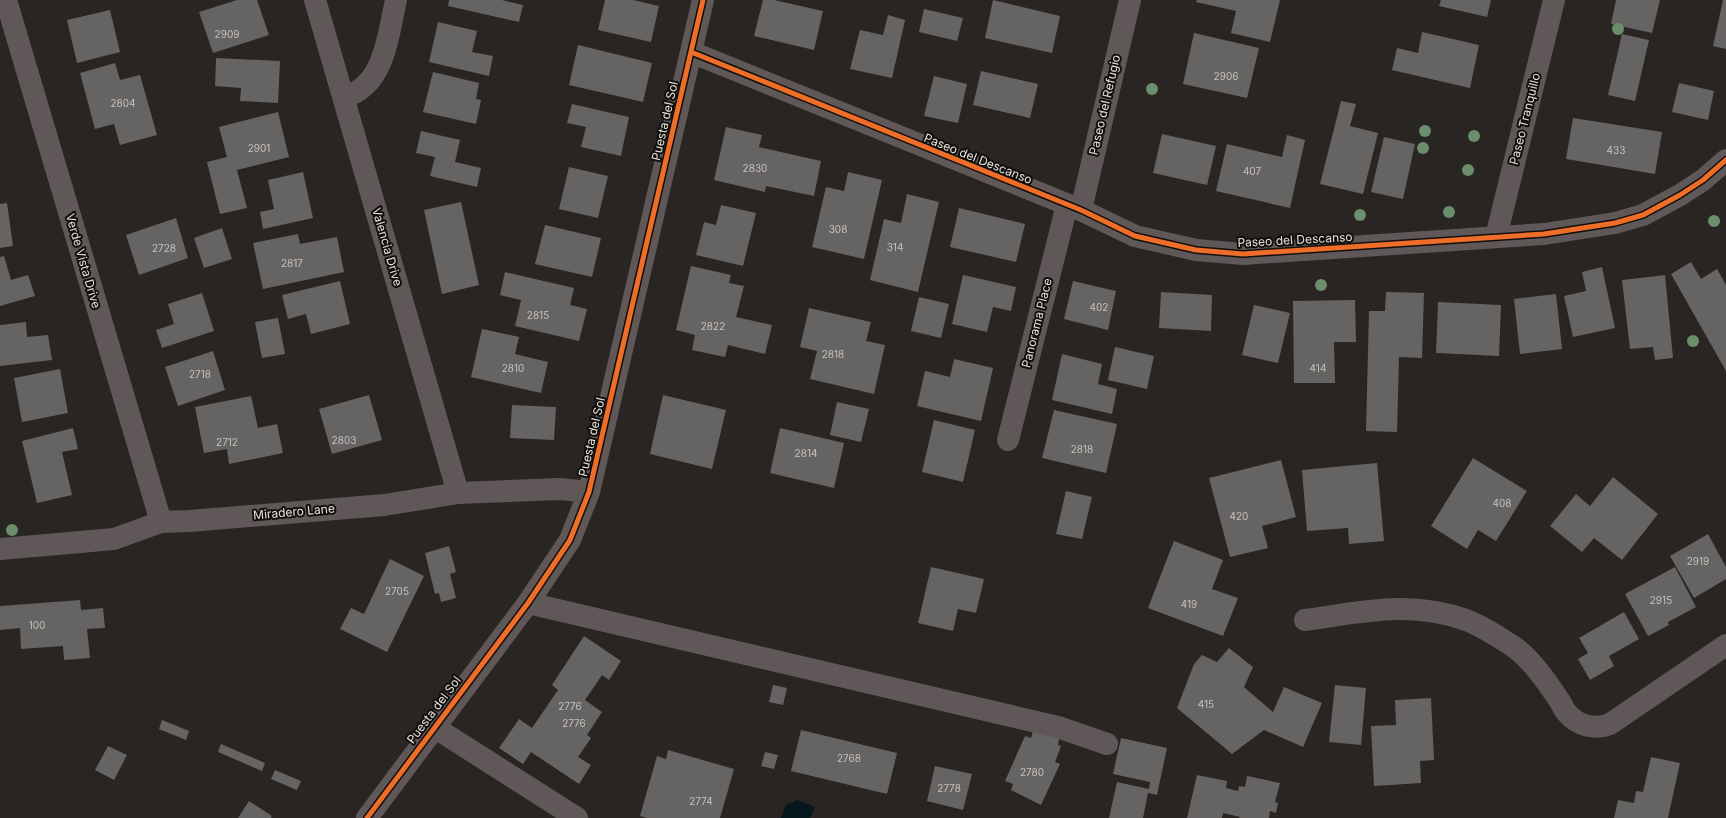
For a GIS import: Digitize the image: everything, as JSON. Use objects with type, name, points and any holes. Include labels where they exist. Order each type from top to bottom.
[{"type":"street","name":"Verde Vista Drive","points":[[6,0],[160,522]]},
{"type":"street","name":"Valencia Drive","points":[[315,0],[458,493]]},
{"type":"street","points":[[344,97],[362,89],[372,78],[381,63],[396,0]]},
{"type":"street","name":"Puesta del Sol","points":[[367,818],[528,603],[570,540],[590,492],[703,0]]},
{"type":"street","name":"Paseo del Refugio","points":[[1074,208],[1130,0]]},
{"type":"street","name":"Paseo Tranquillo","points":[[1496,237],[1554,0]]},
{"type":"street","name":"Paseo del Descanso","points":[[691,52],[1074,208],[1135,236],[1196,250],[1243,254],[1552,233],[1615,223],[1643,215],[1680,195],[1703,180],[1726,160]]},
{"type":"street","name":"Panorama Place","points":[[1008,440],[1074,208]]},
{"type":"street","name":"Miradero Lane","points":[[0,549],[114,539],[160,522],[384,505],[458,493],[560,489],[590,492]]},
{"type":"street","points":[[528,603],[1058,727],[1107,744]]},
{"type":"street","points":[[1305,620],[1386,608],[1413,608],[1442,613],[1467,621],[1488,631],[1519,651],[1538,671],[1567,713],[1577,721],[1590,727],[1601,728],[1610,724],[1615,719],[1726,645]]},
{"type":"street","points":[[434,727],[577,818]]},
{"type":"shaded area","points":[[797,800],[815,807],[810,818],[781,818],[786,805]]},
{"type":"building","points":[[237,0],[257,0],[269,35],[213,53],[199,12]]},
{"type":"building","points":[[449,0],[502,0],[523,5],[519,22],[448,6]]},
{"type":"building","points":[[605,0],[633,0],[659,6],[651,42],[598,30]]},
{"type":"building","points":[[763,0],[774,0],[823,11],[814,50],[754,36]]},
{"type":"building","points":[[993,0],[1060,16],[1052,53],[985,38]]},
{"type":"building","points":[[1197,0],[1280,0],[1270,42],[1231,33],[1236,11],[1196,2]]},
{"type":"building","points":[[1441,0],[1491,0],[1487,17],[1439,6]]},
{"type":"building","points":[[1616,0],[1660,0],[1652,33],[1611,24]]},
{"type":"building","points":[[1723,0],[1726,0],[1726,49],[1713,46]]},
{"type":"building","points":[[924,9],[963,18],[957,41],[919,32]]},
{"type":"building","points":[[110,10],[120,52],[77,63],[67,20]]},
{"type":"building","points":[[888,15],[905,20],[892,78],[850,69],[860,30],[883,35]]},
{"type":"building","points":[[438,22],[477,31],[472,52],[493,56],[489,76],[429,62]]},
{"type":"building","points":[[1422,32],[1479,45],[1470,88],[1392,70],[1397,48],[1418,53]]},
{"type":"building","points":[[1194,33],[1259,48],[1247,98],[1183,84]]},
{"type":"building","points":[[1622,34],[1649,40],[1635,101],[1608,95]]},
{"type":"building","points":[[578,45],[652,63],[643,102],[569,85]]},
{"type":"building","points":[[216,58],[280,61],[278,103],[240,101],[241,88],[215,86]]},
{"type":"building","points":[[115,63],[120,80],[140,75],[157,135],[120,145],[114,124],[95,129],[80,73]]},
{"type":"building","points":[[981,71],[1038,84],[1030,118],[973,105]]},
{"type":"building","points":[[433,72],[479,83],[476,99],[481,100],[476,124],[423,112]]},
{"type":"building","points":[[934,76],[967,84],[958,123],[924,116]]},
{"type":"building","points":[[1679,83],[1714,91],[1708,120],[1672,112]]},
{"type":"building","points":[[1341,101],[1356,104],[1350,126],[1378,133],[1363,194],[1320,184]]},
{"type":"building","points":[[572,104],[629,117],[621,156],[581,147],[586,127],[567,123]]},
{"type":"building","points":[[278,112],[289,157],[237,170],[247,208],[220,214],[207,162],[227,157],[219,127]]},
{"type":"building","points":[[1573,118],[1662,132],[1655,174],[1566,159]]},
{"type":"building","points":[[726,127],[762,135],[759,147],[821,161],[814,196],[766,186],[765,192],[714,180]]},
{"type":"building","points":[[421,131],[460,140],[455,162],[481,168],[477,187],[430,176],[435,157],[416,153]]},
{"type":"building","points":[[1162,134],[1216,146],[1207,185],[1153,173]]},
{"type":"building","points":[[1287,135],[1305,140],[1290,208],[1216,191],[1227,144],[1282,157]]},
{"type":"building","points":[[1384,137],[1415,144],[1403,199],[1371,192]]},
{"type":"building","points":[[569,167],[608,176],[598,218],[559,209]]},
{"type":"building","points":[[303,172],[313,218],[263,229],[260,212],[274,209],[268,180]]},
{"type":"building","points":[[848,172],[882,180],[864,259],[812,247],[826,187],[844,191]]},
{"type":"building","points":[[907,194],[939,202],[918,292],[870,280],[884,219],[901,223]]},
{"type":"building","points":[[461,202],[479,285],[442,294],[424,210]]},
{"type":"building","points":[[7,203],[13,246],[0,248],[0,204]]},
{"type":"building","points":[[721,205],[756,213],[743,266],[696,255],[704,222],[716,225]]},
{"type":"building","points":[[959,208],[1025,224],[1016,262],[950,247]]},
{"type":"building","points":[[176,218],[188,258],[139,275],[126,235]]},
{"type":"building","points":[[545,225],[601,238],[592,277],[535,264]]},
{"type":"building","points":[[222,228],[232,259],[204,268],[194,238]]},
{"type":"building","points":[[298,234],[300,244],[337,237],[344,272],[263,289],[253,243]]},
{"type":"building","points":[[4,256],[11,280],[28,275],[35,296],[0,306],[0,257]]},
{"type":"building","points":[[1691,262],[1701,279],[1717,269],[1726,285],[1726,371],[1671,274]]},
{"type":"building","points":[[691,266],[731,275],[729,283],[744,286],[736,317],[772,325],[765,354],[728,345],[725,357],[692,350],[695,335],[676,330]]},
{"type":"building","points":[[1602,267],[1615,328],[1573,337],[1564,296],[1586,291],[1582,272]]},
{"type":"building","points":[[505,272],[574,288],[570,305],[587,309],[579,341],[515,326],[521,300],[500,295]]},
{"type":"building","points":[[963,275],[1016,287],[1011,311],[993,307],[987,332],[952,324]]},
{"type":"building","points":[[1665,275],[1673,358],[1655,360],[1653,347],[1630,349],[1622,280]]},
{"type":"building","points":[[340,281],[350,324],[311,334],[306,314],[288,319],[282,295]]},
{"type":"building","points":[[1073,281],[1116,291],[1108,330],[1064,319]]},
{"type":"building","points":[[1161,292],[1212,295],[1211,331],[1159,328]]},
{"type":"building","points":[[1386,292],[1424,293],[1422,358],[1399,357],[1397,432],[1366,431],[1369,311],[1385,311]]},
{"type":"building","points":[[202,293],[214,331],[162,348],[156,330],[174,324],[168,304]]},
{"type":"building","points":[[1556,294],[1562,349],[1520,354],[1514,299]]},
{"type":"building","points":[[919,297],[949,304],[941,338],[911,331]]},
{"type":"building","points":[[1355,300],[1356,342],[1334,342],[1335,383],[1294,383],[1293,301]]},
{"type":"building","points":[[1438,302],[1501,305],[1499,356],[1436,353]]},
{"type":"building","points":[[1254,305],[1290,313],[1278,363],[1242,355]]},
{"type":"building","points":[[809,308],[871,322],[866,341],[885,345],[874,394],[810,379],[817,351],[800,347]]},
{"type":"building","points":[[278,318],[285,354],[262,358],[255,322]]},
{"type":"building","points":[[26,322],[27,337],[48,335],[52,360],[0,366],[0,325]]},
{"type":"building","points":[[482,329],[519,337],[515,354],[548,362],[541,393],[471,377]]},
{"type":"building","points":[[1115,347],[1154,356],[1147,389],[1108,380]]},
{"type":"building","points":[[213,351],[225,390],[178,406],[165,367]]},
{"type":"building","points":[[1062,354],[1102,364],[1098,384],[1117,389],[1112,414],[1052,400]]},
{"type":"building","points":[[954,359],[993,368],[981,421],[917,406],[925,371],[950,377]]},
{"type":"building","points":[[60,369],[68,413],[22,422],[14,378]]},
{"type":"building","points":[[369,395],[382,440],[332,454],[319,409]]},
{"type":"building","points":[[663,395],[726,410],[712,469],[650,454]]},
{"type":"building","points":[[251,396],[258,428],[277,424],[283,453],[229,464],[227,449],[204,453],[195,407]]},
{"type":"building","points":[[837,402],[869,409],[861,442],[830,435]]},
{"type":"building","points":[[512,405],[556,407],[554,440],[510,438]]},
{"type":"building","points":[[1054,410],[1117,424],[1106,473],[1042,458]]},
{"type":"building","points":[[934,420],[975,430],[963,482],[922,472]]},
{"type":"building","points":[[73,428],[78,449],[62,452],[72,495],[37,503],[22,441]]},
{"type":"building","points":[[780,428],[844,443],[834,488],[770,473]]},
{"type":"building","points":[[1473,458],[1527,491],[1496,541],[1478,530],[1467,549],[1431,526]]},
{"type":"building","points":[[1281,460],[1296,517],[1262,526],[1268,548],[1230,557],[1209,478]]},
{"type":"building","points":[[1377,463],[1384,541],[1349,544],[1348,528],[1307,531],[1302,470]]},
{"type":"building","points":[[1613,477],[1658,514],[1622,560],[1594,538],[1582,552],[1550,526],[1576,494],[1590,506]]},
{"type":"building","points":[[1066,491],[1092,497],[1082,539],[1056,534]]},
{"type":"building","points":[[1708,534],[1726,567],[1726,579],[1694,598],[1670,556]]},
{"type":"building","points":[[1174,541],[1223,560],[1212,589],[1238,598],[1223,636],[1148,608]]},
{"type":"building","points":[[449,546],[456,572],[450,574],[456,598],[441,602],[439,593],[435,594],[425,553]]},
{"type":"building","points":[[390,559],[424,576],[387,652],[340,629],[351,608],[364,614]]},
{"type":"building","points":[[931,567],[984,579],[976,613],[958,609],[953,631],[918,623]]},
{"type":"building","points":[[1675,567],[1696,607],[1668,622],[1669,625],[1648,636],[1625,594]]},
{"type":"building","points":[[80,600],[81,610],[103,608],[105,628],[87,629],[90,658],[64,660],[63,646],[21,649],[20,628],[0,630],[0,606]]},
{"type":"building","points":[[1624,612],[1639,639],[1609,656],[1614,666],[1590,680],[1578,659],[1588,653],[1579,638]]},
{"type":"building","points":[[584,636],[621,661],[609,680],[602,675],[585,700],[602,712],[587,735],[591,738],[578,757],[591,765],[579,784],[531,752],[523,764],[499,748],[519,719],[532,728],[558,690],[552,685]]},
{"type":"building","points":[[1229,648],[1253,667],[1244,687],[1273,712],[1284,687],[1322,703],[1303,747],[1264,730],[1232,754],[1177,708],[1194,664],[1202,655],[1217,662]]},
{"type":"building","points":[[773,685],[787,688],[783,705],[769,702]]},
{"type":"building","points":[[1335,685],[1366,688],[1361,745],[1329,742]]},
{"type":"building","points":[[1431,698],[1434,760],[1420,761],[1421,783],[1374,786],[1371,726],[1396,725],[1395,700]]},
{"type":"building","points":[[162,720],[189,731],[186,740],[159,729]]},
{"type":"building","points":[[1034,728],[1060,734],[1058,745],[1061,746],[1055,762],[1060,764],[1041,805],[1011,790],[1013,784],[1005,781],[1025,736],[1031,738]]},
{"type":"building","points":[[801,730],[897,753],[887,794],[791,771]]},
{"type":"building","points":[[1121,738],[1167,748],[1157,795],[1148,793],[1143,818],[1109,818],[1117,782],[1149,789],[1150,782],[1113,774]]},
{"type":"building","points":[[221,744],[265,763],[262,771],[218,752]]},
{"type":"building","points":[[108,746],[127,755],[114,780],[95,770]]},
{"type":"building","points":[[668,750],[734,769],[720,818],[647,818],[640,816],[657,756],[666,759]]},
{"type":"building","points":[[765,752],[778,755],[774,769],[761,766]]},
{"type":"building","points":[[1651,757],[1680,763],[1668,818],[1614,818],[1618,800],[1634,803],[1636,791],[1643,792]]},
{"type":"building","points":[[935,766],[972,774],[963,810],[927,801]]},
{"type":"building","points":[[275,770],[301,781],[297,790],[271,779]]},
{"type":"building","points":[[1197,775],[1227,781],[1226,788],[1238,791],[1239,786],[1245,787],[1247,776],[1280,783],[1275,802],[1278,803],[1276,813],[1270,811],[1269,818],[1239,818],[1240,817],[1223,813],[1222,818],[1187,818]]},
{"type":"building","points":[[249,801],[272,816],[271,818],[238,818]]},
{"type":"cycle path","points":[[367,818],[528,603],[570,540],[589,492],[703,0]]},
{"type":"cycle path","points":[[691,52],[1081,210],[1135,236],[1196,250],[1243,254],[1544,234],[1615,223],[1643,215],[1680,195],[1703,180],[1726,160]]}]
